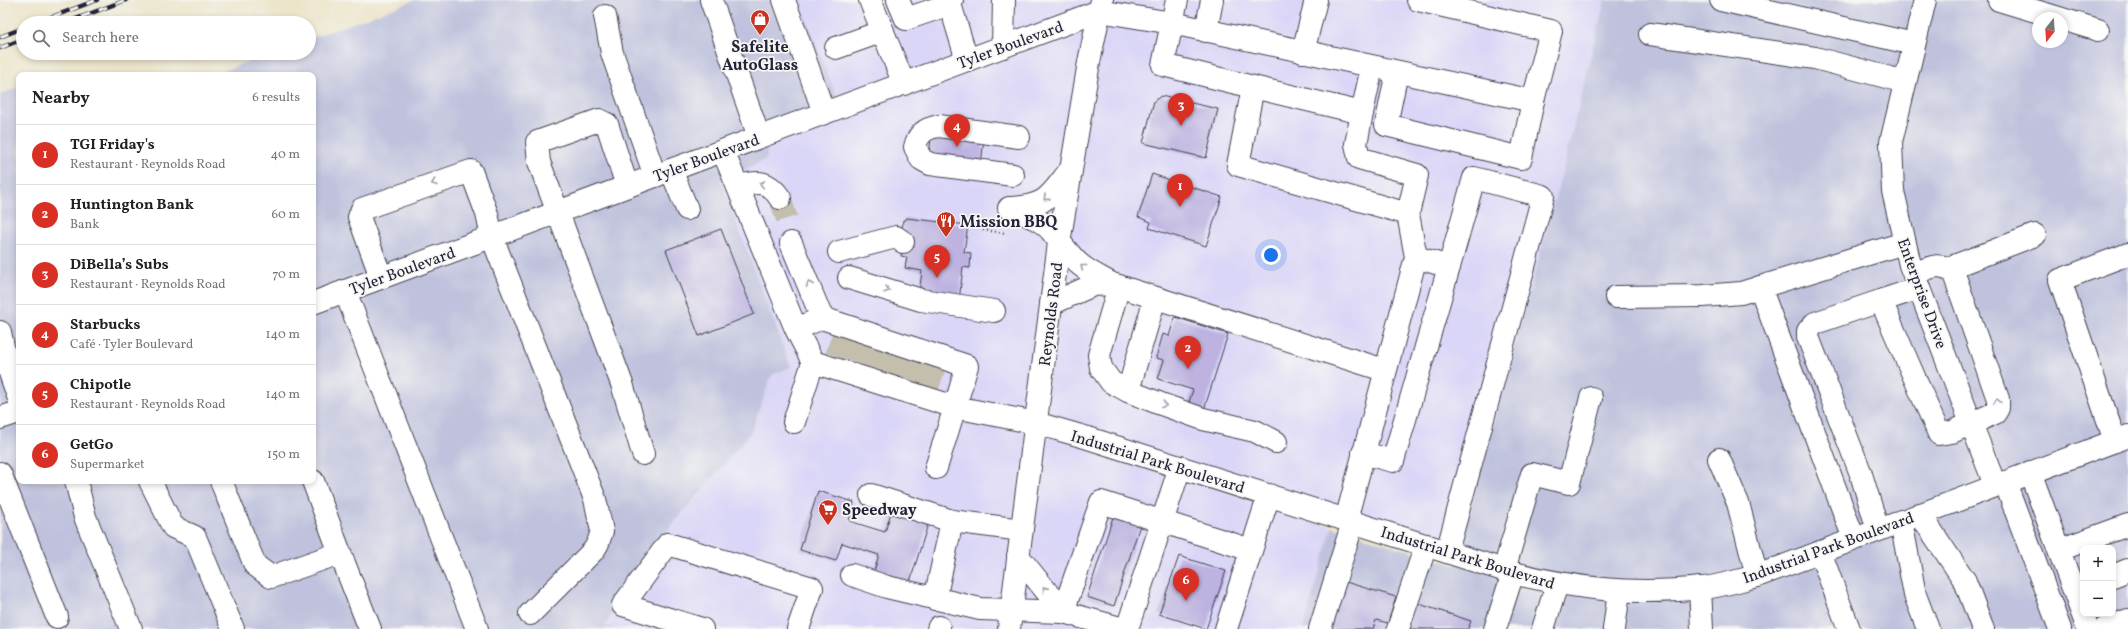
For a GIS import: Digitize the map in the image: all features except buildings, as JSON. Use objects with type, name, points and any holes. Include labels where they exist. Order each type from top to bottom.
[{"type":"street","points":[[711,0],[759,138]]},
{"type":"street","points":[[784,0],[824,113]]},
{"type":"street","points":[[870,0],[904,84]]},
{"type":"street","points":[[898,0],[906,19],[951,2],[967,60]]},
{"type":"street","points":[[1003,47],[1004,0]]},
{"type":"street","points":[[1177,0],[1163,65],[1362,113]]},
{"type":"street","points":[[1206,30],[1212,0]]},
{"type":"street","points":[[1302,52],[1316,0]]},
{"type":"street","points":[[1397,72],[1386,125],[1521,158],[1533,101],[1551,31],[1418,0]]},
{"type":"street","points":[[1720,0],[1914,44]]},
{"type":"street","name":"Enterprise Drive","points":[[1925,0],[1891,142],[1894,191],[1904,242],[1972,424],[2000,483],[2060,629]]},
{"type":"street","points":[[1999,0],[2040,12]]},
{"type":"street","points":[[1101,6],[1302,52],[1533,101]]},
{"type":"street","name":"Tyler Boulevard","points":[[316,302],[1003,47],[1101,6]]},
{"type":"street","name":"Reynolds Road","points":[[1010,619],[1059,243],[1089,62],[1101,6]]},
{"type":"street","points":[[604,16],[612,53],[663,173],[687,209]]},
{"type":"street","points":[[2068,20],[2098,30]]},
{"type":"street","points":[[836,48],[883,31]]},
{"type":"street","points":[[1650,34],[1815,58],[1905,82]]},
{"type":"street","points":[[1320,629],[1350,521],[1363,453],[1384,370],[1416,257],[1408,214],[1417,175],[1359,158],[1356,144],[1372,67]]},
{"type":"street","points":[[1253,87],[1238,165],[1408,214]]},
{"type":"street","points":[[627,186],[606,124],[599,120],[537,142],[539,162],[559,212],[622,384],[643,454]]},
{"type":"street","points":[[1013,175],[930,164],[921,160],[915,147],[917,139],[922,132],[929,128],[939,126],[1019,137]]},
{"type":"street","points":[[723,151],[796,329],[875,376],[794,422]]},
{"type":"street","points":[[1071,169],[1047,198],[1039,204],[1028,207],[1009,208],[1031,216],[1040,222],[1051,231],[1059,243],[1088,271],[1116,285],[1384,370]]},
{"type":"street","points":[[381,277],[359,217],[362,209],[471,171],[487,214],[492,237],[520,304],[595,499],[602,531],[594,550],[530,614]]},
{"type":"street","points":[[1363,453],[1393,461],[1474,178],[1543,196],[1447,552]]},
{"type":"street","points":[[738,186],[765,183],[772,187],[780,198]]},
{"type":"street","points":[[1878,530],[1861,474],[1808,337],[1808,331],[1815,324],[1882,300],[1917,280],[1932,267],[1941,266],[1949,268],[2035,235]]},
{"type":"street","points":[[839,252],[896,237],[903,242]]},
{"type":"street","points":[[765,251],[792,240],[822,318]]},
{"type":"street","points":[[1616,297],[1703,296],[1741,293],[1904,242]]},
{"type":"street","points":[[2122,439],[2060,280],[2128,254]]},
{"type":"street","points":[[1416,257],[1449,267]]},
{"type":"street","points":[[1882,300],[1939,434],[1952,432],[1972,424],[1995,413],[1998,408],[1998,400],[1954,274],[1949,268]]},
{"type":"street","points":[[850,278],[921,300],[994,311]]},
{"type":"street","points":[[1051,304],[1092,286],[1116,285]]},
{"type":"street","points":[[1116,285],[1099,355],[1101,368],[1111,382],[1128,391],[1202,419],[1237,425],[1255,430],[1276,442]]},
{"type":"street","points":[[1760,287],[1854,539]]},
{"type":"street","points":[[345,291],[477,629]]},
{"type":"street","points":[[1128,391],[1155,298]]},
{"type":"street","points":[[796,329],[822,318],[890,344],[967,366],[936,468]]},
{"type":"street","points":[[0,332],[6,361],[16,390]]},
{"type":"street","name":"Industrial Park Boulevard","points":[[875,376],[955,407],[1036,423],[1180,467],[1509,572],[1556,584],[1599,590],[1648,592],[1700,588],[1757,576],[2000,483],[2122,439]]},
{"type":"street","points":[[1495,629],[1532,474],[1569,483],[1590,398]]},
{"type":"street","points":[[0,418],[16,413]]},
{"type":"street","points":[[1719,459],[1738,503],[1757,576]]},
{"type":"street","points":[[1127,629],[1180,467]]},
{"type":"street","points":[[2030,472],[2059,550],[2078,589],[2088,629]]},
{"type":"street","points":[[0,473],[57,617]]},
{"type":"street","points":[[77,484],[85,517],[131,629]]},
{"type":"street","points":[[152,484],[173,527],[195,537],[233,629]]},
{"type":"street","points":[[222,484],[255,565],[271,577],[340,553]]},
{"type":"street","points":[[314,484],[370,629]]},
{"type":"street","points":[[870,495],[952,521],[1022,530]]},
{"type":"street","points":[[1226,629],[1268,495]]},
{"type":"street","points":[[1063,612],[1101,502],[1251,550]]},
{"type":"street","points":[[1911,517],[1915,595],[1928,629]]},
{"type":"street","points":[[1911,517],[1965,581],[1983,629]]},
{"type":"street","points":[[935,599],[952,521]]},
{"type":"street","points":[[2059,550],[2128,525]]},
{"type":"street","points":[[702,629],[624,605],[668,544],[812,588],[798,629]]},
{"type":"street","points":[[1398,629],[1426,545]]},
{"type":"street","points":[[1820,552],[1849,629]]},
{"type":"street","points":[[1018,556],[1063,612]]},
{"type":"street","points":[[2116,575],[2128,570]]},
{"type":"street","points":[[852,575],[887,587],[980,609],[1010,619],[1063,612],[1124,629]]},
{"type":"street","points":[[1543,629],[1556,584]]},
{"type":"street","points":[[1700,588],[1702,629]]},
{"type":"street","points":[[1614,629],[1619,591]]},
{"type":"street","points":[[2104,629],[2128,620]]},
{"type":"path","points":[[983,230],[1005,233]]},
{"type":"shaded area","points":[[416,0],[799,0],[837,97],[764,125],[767,158],[721,182],[791,367],[772,375],[750,434],[664,534],[605,625],[617,629],[0,629],[0,95],[16,88],[16,484],[316,484],[316,72],[220,72],[253,60],[316,60],[316,36]]},
{"type":"shaded area","points":[[799,0],[1098,0],[1004,629],[617,629],[605,625],[664,534],[750,434],[772,375],[791,367],[721,182],[767,158],[764,125],[837,97]]},
{"type":"shaded area","points":[[1109,0],[1605,0],[1563,169],[1460,548],[1043,418],[1077,178]]},
{"type":"shaded area","points":[[1605,0],[2128,0],[2128,629],[1303,629],[1332,527],[1455,565],[1563,169]]},
{"type":"shaded area","points":[[1041,430],[1332,527],[1303,629],[1014,629]]},
{"type":"tunnel","points":[[780,198],[790,228]]},
{"type":"tunnel","points":[[836,356],[843,335]]},
{"type":"tunnel","points":[[855,362],[863,339]]},
{"type":"tunnel","points":[[873,368],[880,344]]},
{"type":"tunnel","points":[[890,374],[898,350]]},
{"type":"tunnel","points":[[908,380],[916,357]]},
{"type":"tunnel","points":[[928,387],[935,366]]},
{"type":"railway","points":[[55,16],[97,0]]},
{"type":"railway","points":[[84,16],[126,0]]},
{"type":"railway","points":[[0,37],[16,31]]},
{"type":"railway","points":[[0,48],[16,42]]},
{"type":"place","name":"Safelite AutoGlass","points":[[760,36]]},
{"type":"place","name":"DiBella’s Subs","points":[[1181,126]]},
{"type":"place","name":"Starbucks","points":[[957,147]]},
{"type":"place","name":"TGI Friday's","points":[[1180,207]]},
{"type":"place","name":"Mission BBQ","points":[[946,238]]},
{"type":"place","name":"Chipotle","points":[[937,278]]},
{"type":"place","name":"Huntington Bank","points":[[1188,369]]},
{"type":"place","name":"Speedway","points":[[828,526]]},
{"type":"place","name":"GetGo","points":[[1186,601]]}]
